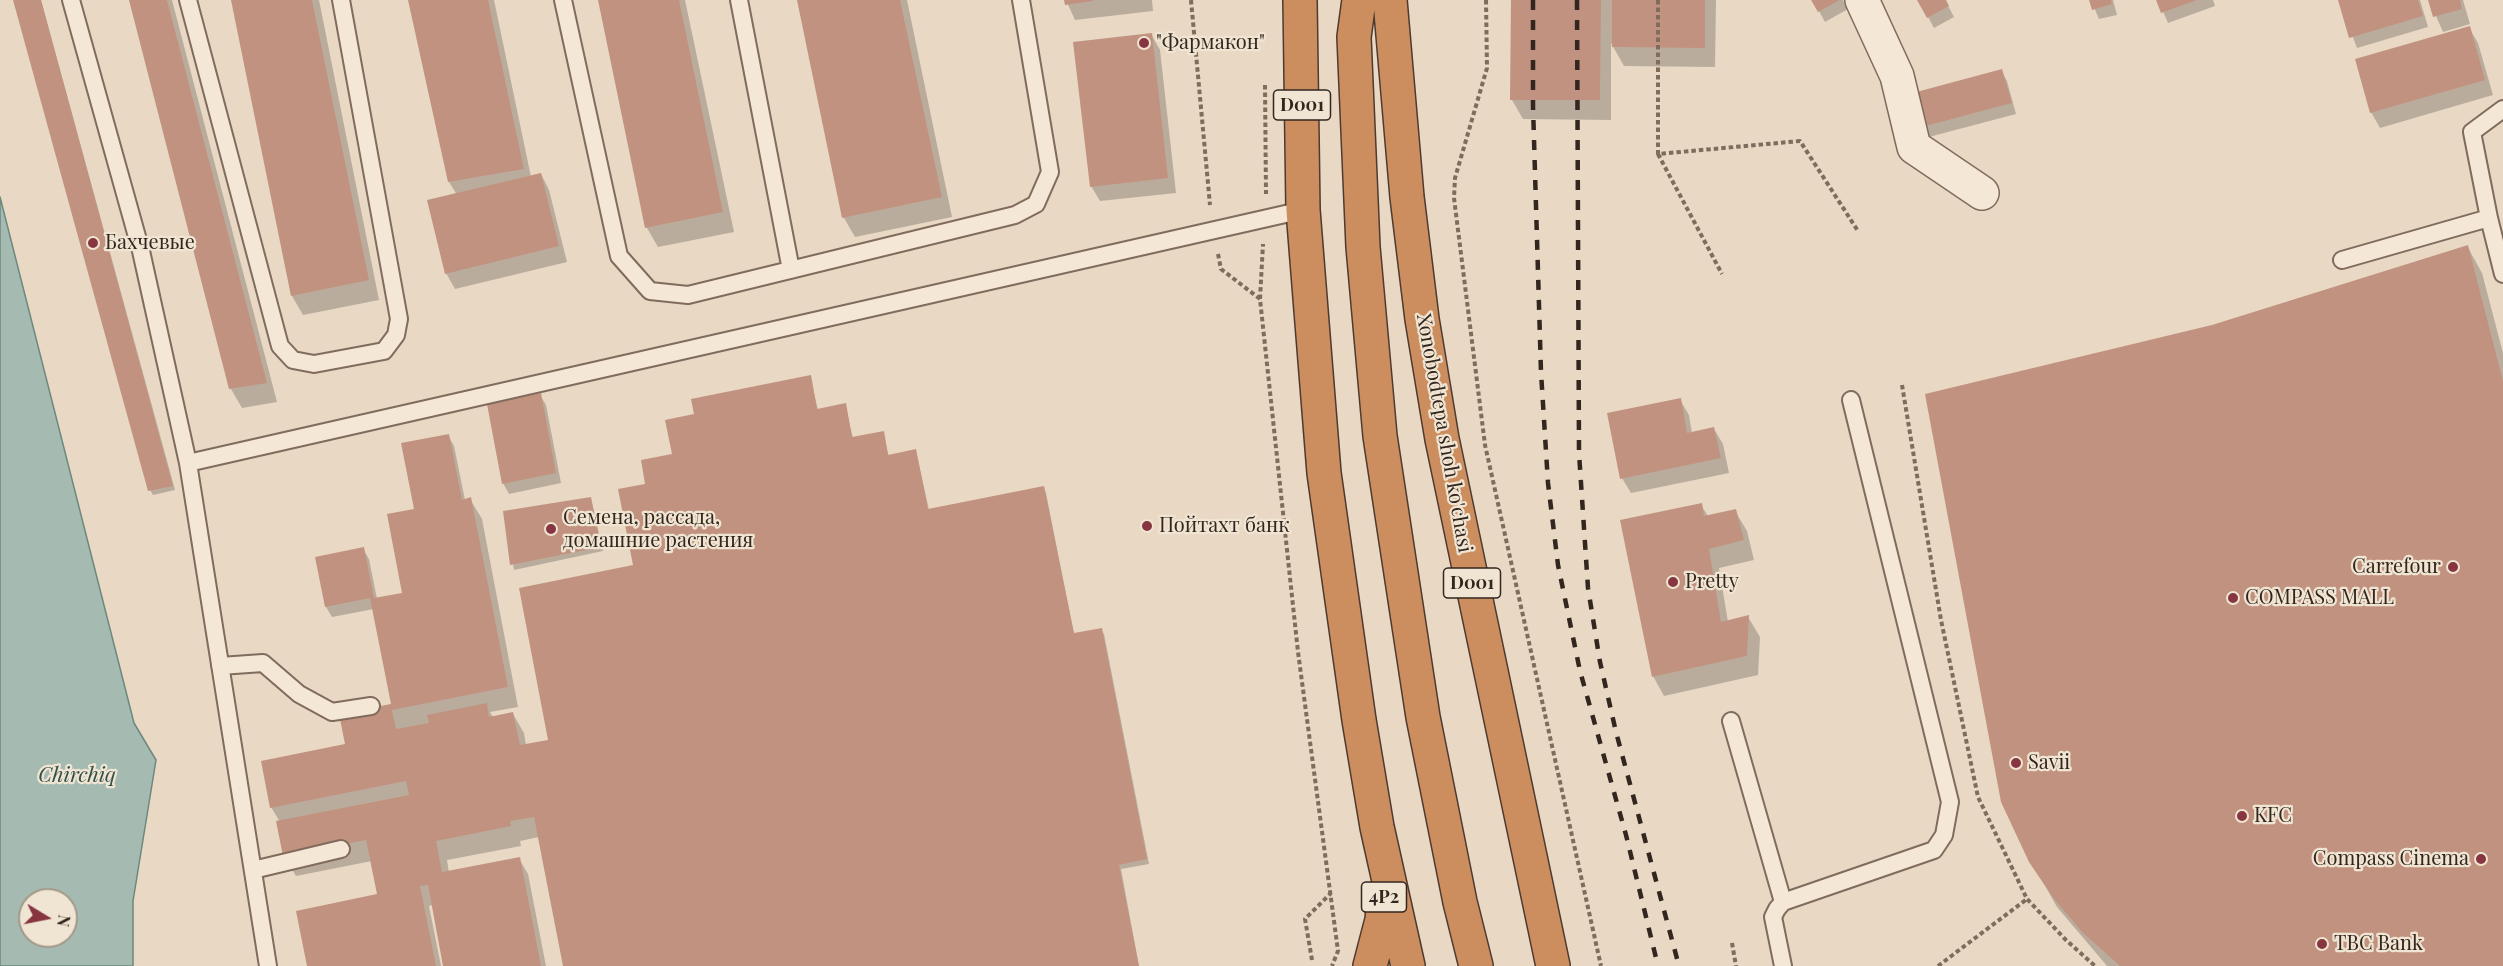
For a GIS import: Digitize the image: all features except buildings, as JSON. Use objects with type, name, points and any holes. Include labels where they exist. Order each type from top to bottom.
[{"type":"highway","name":"D001","points":[[1300,0],[1303,210],[1324,473],[1359,720],[1377,827],[1408,966]]},
{"type":"highway","points":[[1359,0],[1354,37],[1364,247],[1380,436],[1407,624],[1441,809],[1476,966]]},
{"type":"highway","name":"Xonobodtepa shoh ko'chasi","points":[[1390,0],[1407,197],[1422,319],[1442,439],[1553,966]]},
{"type":"highway","name":"4P2","points":[[1370,966],[1378,940],[1384,900],[1377,827]]},
{"type":"street","points":[[1862,0],[1896,75],[1914,147],[1982,193]]},
{"type":"lane","points":[[71,0],[141,251],[188,463],[268,966]]},
{"type":"lane","points":[[188,0],[280,346],[293,360],[314,364],[384,351],[396,335],[399,319],[341,0]]},
{"type":"lane","points":[[563,0],[619,256],[650,291],[688,295],[1015,215],[1036,204],[1050,172],[1022,0]]},
{"type":"lane","points":[[739,0],[791,270]]},
{"type":"lane","points":[[2503,109],[2472,132],[2503,274]]},
{"type":"lane","points":[[188,463],[1303,210]]},
{"type":"lane","points":[[2342,260],[2489,218]]},
{"type":"lane","points":[[1783,966],[1773,917],[1784,902],[1934,850],[1944,835],[1950,802],[1851,400]]},
{"type":"lane","points":[[220,666],[262,663],[299,694],[332,712],[370,706]]},
{"type":"lane","points":[[1731,721],[1784,902]]},
{"type":"lane","points":[[253,870],[342,849]]},
{"type":"path","points":[[1191,0],[1213,229],[1221,269],[1260,299]]},
{"type":"path","points":[[1486,0],[1487,68],[1455,178],[1454,198],[1485,445],[1600,966]]},
{"type":"path","points":[[1658,0],[1658,154],[1722,274]]},
{"type":"path","points":[[1265,80],[1264,218],[1260,299],[1298,652],[1338,951],[1332,966]]},
{"type":"path","points":[[1658,154],[1800,141],[1858,231]]},
{"type":"path","points":[[1902,385],[1941,620],[1978,797],[2027,899],[2066,940],[2096,966]]},
{"type":"path","points":[[1312,960],[1305,919],[1331,893]]},
{"type":"path","points":[[1938,966],[2027,899]]},
{"type":"path","points":[[1732,943],[1736,966]]},
{"type":"water","name":"Chirchiq","points":[[0,197],[134,723],[156,760],[133,901],[133,966],[0,966]]},
{"type":"railway","points":[[1533,0],[1533,106],[1541,372],[1548,483],[1558,565],[1580,671],[1626,835],[1658,966]]},
{"type":"railway","points":[[1577,0],[1579,453],[1588,588],[1600,662],[1616,732],[1679,966]]},
{"type":"place","name":"\"Фармакон\"","points":[[1144,43]]},
{"type":"place","name":"Бахчевые","points":[[93,243]]},
{"type":"place","name":"Пойтахт банк","points":[[1147,526]]},
{"type":"place","name":"Семена, рассада, домашние растения","points":[[551,529]]},
{"type":"place","name":"Carrefour","points":[[2453,567]]},
{"type":"place","name":"Pretty","points":[[1673,582]]},
{"type":"place","name":"COMPASS MALL","points":[[2233,598]]},
{"type":"place","name":"Savii","points":[[2016,763]]},
{"type":"place","name":"KFC","points":[[2242,816]]},
{"type":"place","name":"Compass Cinema","points":[[2481,859]]},
{"type":"place","name":"TBC Bank","points":[[2322,944]]}]
